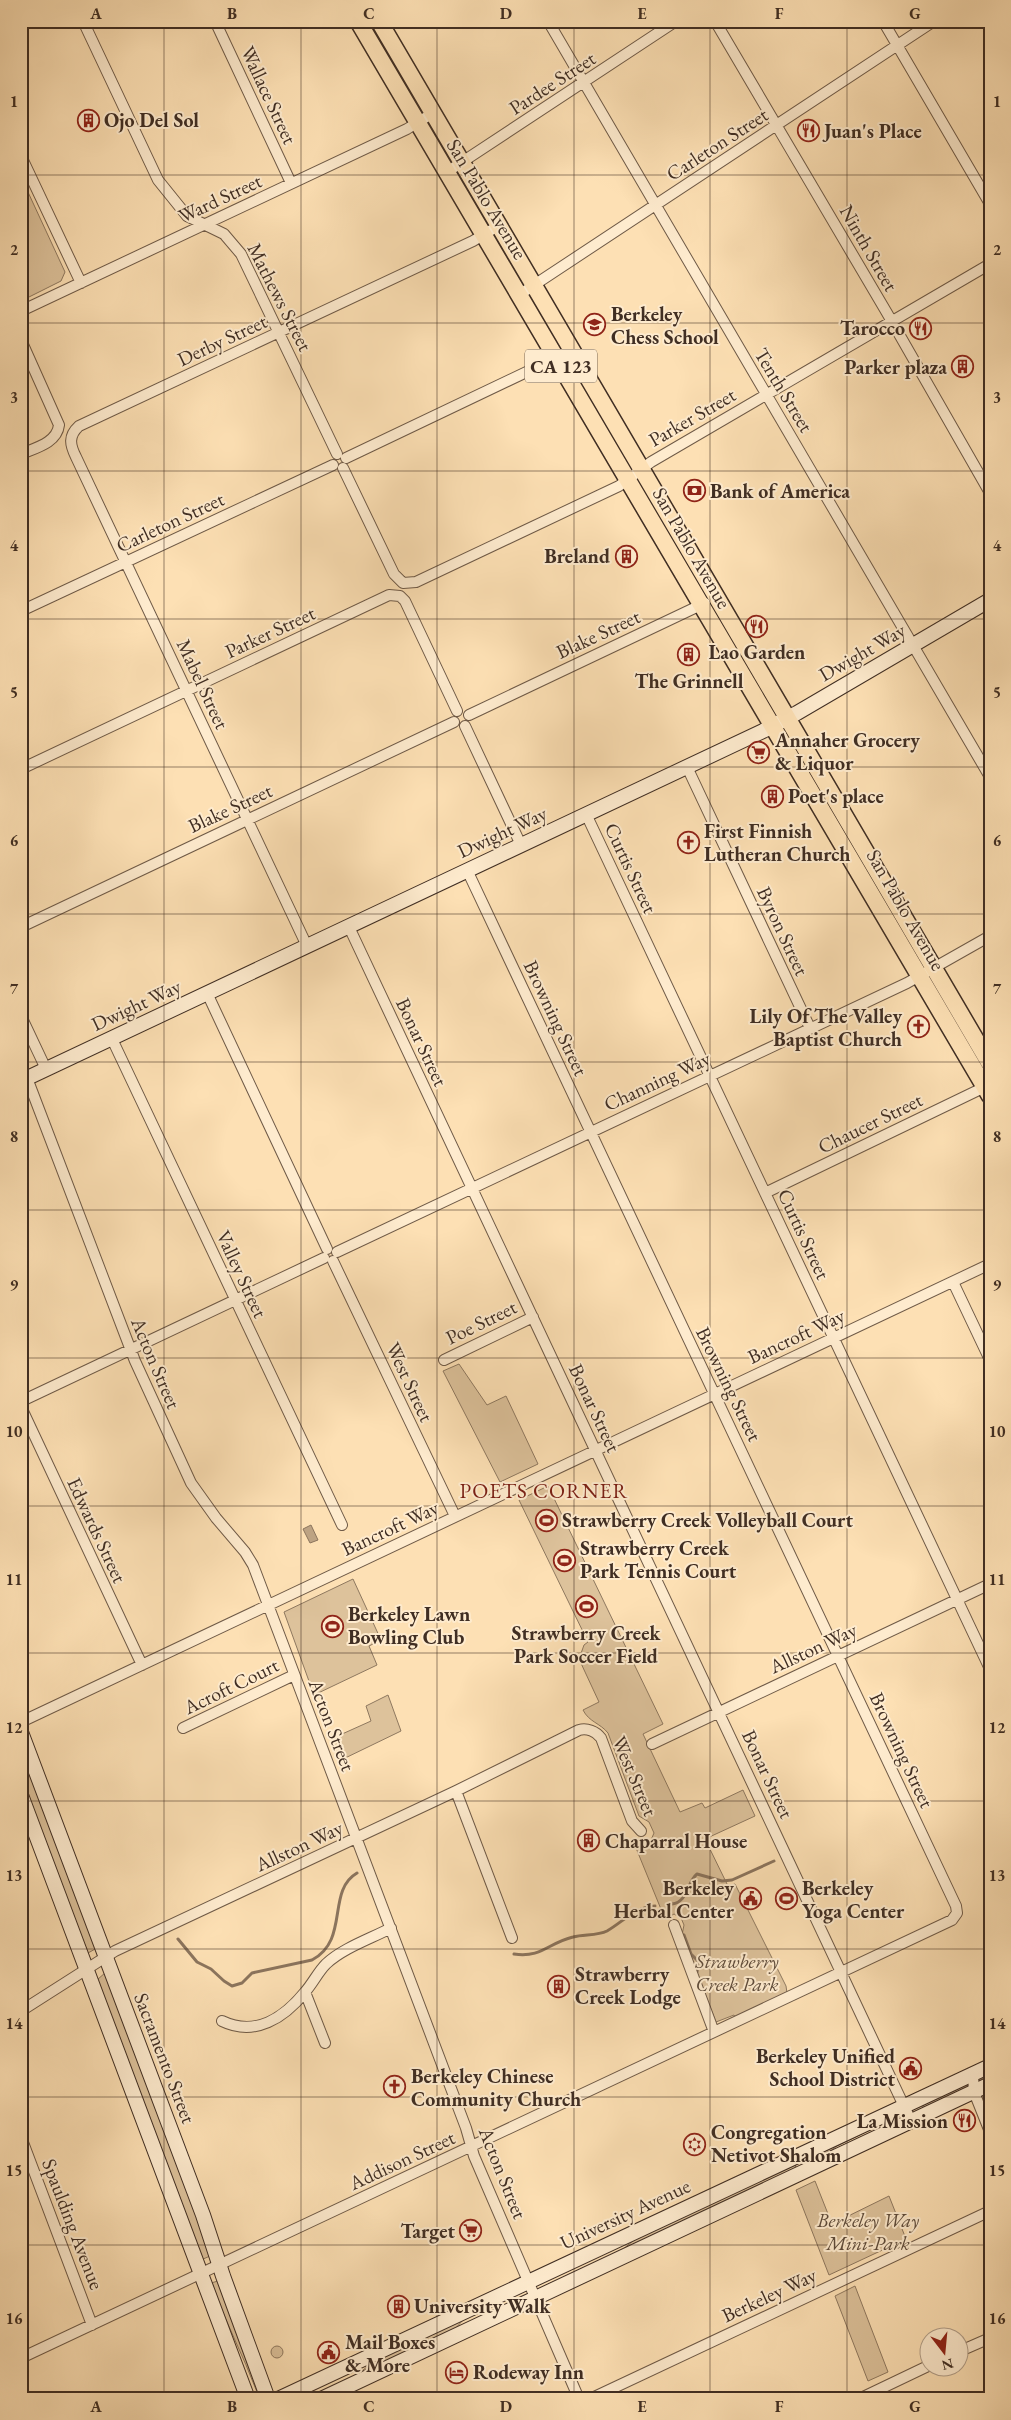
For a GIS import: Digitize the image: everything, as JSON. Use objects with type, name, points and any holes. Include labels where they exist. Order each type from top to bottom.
[{"type":"main road","name":"San Pablo Avenue","points":[[381,22],[498,226],[526,290],[563,354],[628,480],[701,605],[780,722]]},
{"type":"main road","name":"San Pablo Avenue","points":[[362,27],[484,235],[526,290]]},
{"type":"main road","name":"San Pablo Avenue","points":[[563,354],[641,470],[717,600],[780,722],[927,972],[988,1089]]},
{"type":"main road","name":"San Pablo Avenue","points":[[927,972],[990,1064]]},
{"type":"street","name":"Mathews Street","points":[[83,21],[158,180],[168,196],[187,216],[224,234],[241,254],[342,460],[394,574],[406,584]]},
{"type":"street","name":"Wallace Street","points":[[215,21],[291,183]]},
{"type":"street","name":"Tenth Street","points":[[548,21],[990,777]]},
{"type":"street","name":"Pardee Street","points":[[447,172],[676,21]]},
{"type":"street","name":"Ninth Street","points":[[715,21],[990,493]]},
{"type":"street","points":[[883,21],[990,204]]},
{"type":"street","name":"Carleton Street","points":[[526,290],[934,21]]},
{"type":"street","points":[[362,27],[381,22]]},
{"type":"street","name":"Ward Street","points":[[21,311],[418,123],[433,114]]},
{"type":"street","points":[[21,156],[81,283]]},
{"type":"street","name":"Derby Street","points":[[71,436],[79,426],[484,235],[498,226]]},
{"type":"street","name":"Parker Street","points":[[406,584],[434,574],[619,486],[641,470],[767,394],[990,264]]},
{"type":"street","points":[[21,340],[57,420],[58,431],[52,440],[21,454]]},
{"type":"street","points":[[342,460],[563,354]]},
{"type":"street","name":"Mabel Street","points":[[71,436],[70,444],[76,457],[307,946]]},
{"type":"street","name":"Carleton Street","points":[[21,611],[333,465],[339,469],[342,460]]},
{"type":"street","name":"Parker Street","points":[[21,769],[384,597],[400,596],[408,607],[457,711]]},
{"type":"street","name":"Blake Street","points":[[469,715],[701,605],[717,600]]},
{"type":"street","name":"Dwight Way","points":[[24,1080],[780,722],[990,600]]},
{"type":"street","points":[[457,711],[464,711],[469,715],[469,720],[465,726],[458,726],[454,722],[454,715],[457,711]]},
{"type":"street","name":"Blake Street","points":[[21,927],[454,722]]},
{"type":"street","points":[[465,726],[521,845]]},
{"type":"street","name":"Byron Street","points":[[687,767],[810,1028]]},
{"type":"street","name":"Curtis Street","points":[[586,814],[990,1668]]},
{"type":"street","name":"Browning Street","points":[[467,870],[956,1906],[957,1913]]},
{"type":"street","name":"Bonar Street","points":[[349,926],[911,2121]]},
{"type":"street","name":"Channing Way","points":[[22,1403],[130,1349],[927,972],[990,936]]},
{"type":"street","name":"West Street","points":[[207,993],[455,1516]]},
{"type":"street","points":[[21,1016],[46,1069]]},
{"type":"street","name":"Valley Street","points":[[112,1038],[234,1300],[342,1525]]},
{"type":"street","name":"Acton Street","points":[[24,1080],[130,1349],[191,1483],[200,1498],[250,1559],[391,1928],[471,2146],[579,2399]]},
{"type":"street","name":"Chaucer Street","points":[[765,1193],[988,1089]]},
{"type":"street","name":"Bancroft Way","points":[[21,1722],[990,1264]]},
{"type":"street","points":[[953,1282],[990,1360]]},
{"type":"street","name":"Poe Street","points":[[444,1360],[533,1317]]},
{"type":"street","name":"Edwards Street","points":[[22,1403],[142,1665]]},
{"type":"street","name":"Allston Way","points":[[652,1744],[990,1584]]},
{"type":"street","name":"Acroft Court","points":[[183,1728],[294,1675]]},
{"type":"street","name":"Allston Way","points":[[21,2011],[106,1957],[456,1791],[579,1730],[584,1728],[597,1734]]},
{"type":"street","name":"Sacramento Street","points":[[21,1732],[203,2215],[219,2265],[268,2399]]},
{"type":"street","name":"West Street","points":[[597,1734],[605,1748],[632,1821],[641,1832]]},
{"type":"street","points":[[456,1791],[512,1938]]},
{"type":"street","name":"Sacramento Street","points":[[21,1795],[248,2399]]},
{"type":"street","name":"Addison Street","points":[[21,2358],[952,1920],[957,1913]]},
{"type":"street","points":[[674,1925],[714,2032]]},
{"type":"street","points":[[222,2021],[245,2028],[268,2023],[280,2016],[305,1992],[326,1964],[340,1954],[391,1928]]},
{"type":"street","points":[[305,1992],[324,2043]]},
{"type":"street","name":"University Avenue","points":[[278,2399],[990,2066]]},
{"type":"street","points":[[973,2075],[974,2092],[990,2132]]},
{"type":"street","name":"University Avenue","points":[[321,2399],[990,2084]]},
{"type":"street","name":"Spaulding Avenue","points":[[21,2137],[92,2325]]},
{"type":"street","name":"Berkeley Way","points":[[590,2399],[990,2211]]},
{"type":"street","points":[[968,2348],[990,2338]]},
{"type":"street","points":[[859,2399],[918,2371]]},
{"type":"green space","points":[[385,41],[419,99],[414,102],[381,44]]},
{"type":"green space","points":[[21,177],[65,272],[61,281],[21,301]]},
{"type":"green space","points":[[459,1364],[487,1405],[506,1396],[538,1464],[500,1482],[443,1371]]},
{"type":"green space","name":"Strawberry Creek Park","points":[[548,1486],[663,1724],[643,1734],[680,1812],[702,1803],[705,1808],[743,1790],[755,1816],[705,1839],[728,1886],[735,1884],[786,1986],[787,1993],[735,2017],[734,2015],[716,2022],[682,1935],[684,1925],[681,1918],[674,1914],[665,1919],[636,1848],[651,1840],[654,1833],[649,1822],[639,1816],[608,1733],[588,1717],[583,1710],[599,1702],[579,1659],[584,1645],[588,1642],[519,1500]]},
{"type":"green space","name":"Berkeley Lawn Bowling Club","points":[[353,1579],[381,1640],[369,1646],[377,1665],[314,1695],[284,1612]]},
{"type":"green space","points":[[388,1695],[401,1731],[339,1761],[331,1739],[371,1721],[366,1706]]},
{"type":"green space","points":[[21,1743],[97,1948],[88,1953],[21,1779]]},
{"type":"green space","points":[[106,1972],[192,2196],[210,2256],[201,2260],[97,1980]]},
{"type":"green space","points":[[966,2083],[969,2089],[924,2109],[922,2104]]},
{"type":"green space","points":[[894,2118],[837,2146],[821,2158],[802,2167],[800,2161]]},
{"type":"green space","points":[[795,2164],[796,2169],[622,2250],[638,2237]]},
{"type":"green space","name":"Berkeley Way Mini-Park","points":[[815,2181],[832,2224],[889,2196],[906,2239],[829,2275],[796,2190]]},
{"type":"green space","points":[[218,2281],[261,2391],[257,2392],[216,2297],[211,2283]]},
{"type":"green space","points":[[855,2286],[888,2372],[868,2381],[835,2296]]},
{"type":"green space","points":[[464,2319],[454,2330],[359,2376],[358,2374],[373,2362]]},
{"type":"green space","points":[[275,2346],[279,2346],[283,2352],[279,2358],[275,2358],[271,2354],[271,2350]]},
{"type":"shaded area","points":[[311,1525],[318,1540],[310,1543],[303,1529]]},
{"type":"waterway","points":[[672,1904],[681,1900],[697,1874],[722,1881],[732,1880],[774,1861]]},
{"type":"waterway","points":[[178,1939],[197,1962],[211,1969],[232,1986],[242,1983],[252,1973],[312,1960],[324,1951],[331,1940],[342,1891],[348,1881],[357,1873]]},
{"type":"waterway","points":[[514,1954],[532,1954],[573,1937],[603,1933],[641,1909],[655,1906]]},
{"type":"waterway","points":[[684,1935],[691,1954],[698,1961],[697,1972]]},
{"type":"place","name":"Ojo Del Sol","points":[[88,120]]},
{"type":"place","name":"Juan's Place","points":[[808,131]]},
{"type":"place","name":"Berkeley Chess School","points":[[595,325]]},
{"type":"place","name":"Tarocco","points":[[921,328]]},
{"type":"place","name":"Parker plaza","points":[[963,367]]},
{"type":"place","name":"Bank of America","points":[[694,491]]},
{"type":"place","name":"Breland","points":[[626,556]]},
{"type":"place","name":"Lao Garden","points":[[757,626]]},
{"type":"place","name":"The Grinnell","points":[[689,655]]},
{"type":"place","name":"Annaher Grocery & Liquor","points":[[759,752]]},
{"type":"place","name":"Poet's place","points":[[772,796]]},
{"type":"place","name":"First Finnish Lutheran Church","points":[[688,843]]},
{"type":"place","name":"Lily Of The Valley Baptist Church","points":[[918,1027]]},
{"type":"place","name":"Strawberry Creek Volleyball Court","points":[[546,1520]]},
{"type":"place","name":"Strawberry Creek Park Tennis Court","points":[[564,1560]]},
{"type":"place","name":"Strawberry Creek Park Soccer Field","points":[[586,1607]]},
{"type":"place","name":"Berkeley Lawn Bowling Club","points":[[332,1626]]},
{"type":"place","name":"Chaparral House","points":[[589,1841]]},
{"type":"place","name":"Berkeley Herbal Center","points":[[750,1899]]},
{"type":"place","name":"Berkeley Yoga Center","points":[[786,1899]]},
{"type":"place","name":"Strawberry Creek Lodge","points":[[559,1986]]},
{"type":"place","name":"Berkeley Unified School District","points":[[911,2068]]},
{"type":"place","name":"Berkeley Chinese Community Church","points":[[395,2087]]},
{"type":"place","name":"La Mission","points":[[964,2121]]},
{"type":"place","name":"Congregation Netivot Shalom","points":[[695,2144]]},
{"type":"place","name":"Target","points":[[471,2231]]},
{"type":"place","name":"University Walk","points":[[398,2306]]},
{"type":"place","name":"Mail Boxes & More","points":[[329,2353]]},
{"type":"place","name":"Rodeway Inn","points":[[457,2372]]},
{"type":"district","name":"POETS CORNER","points":[[544,1490]]}]
